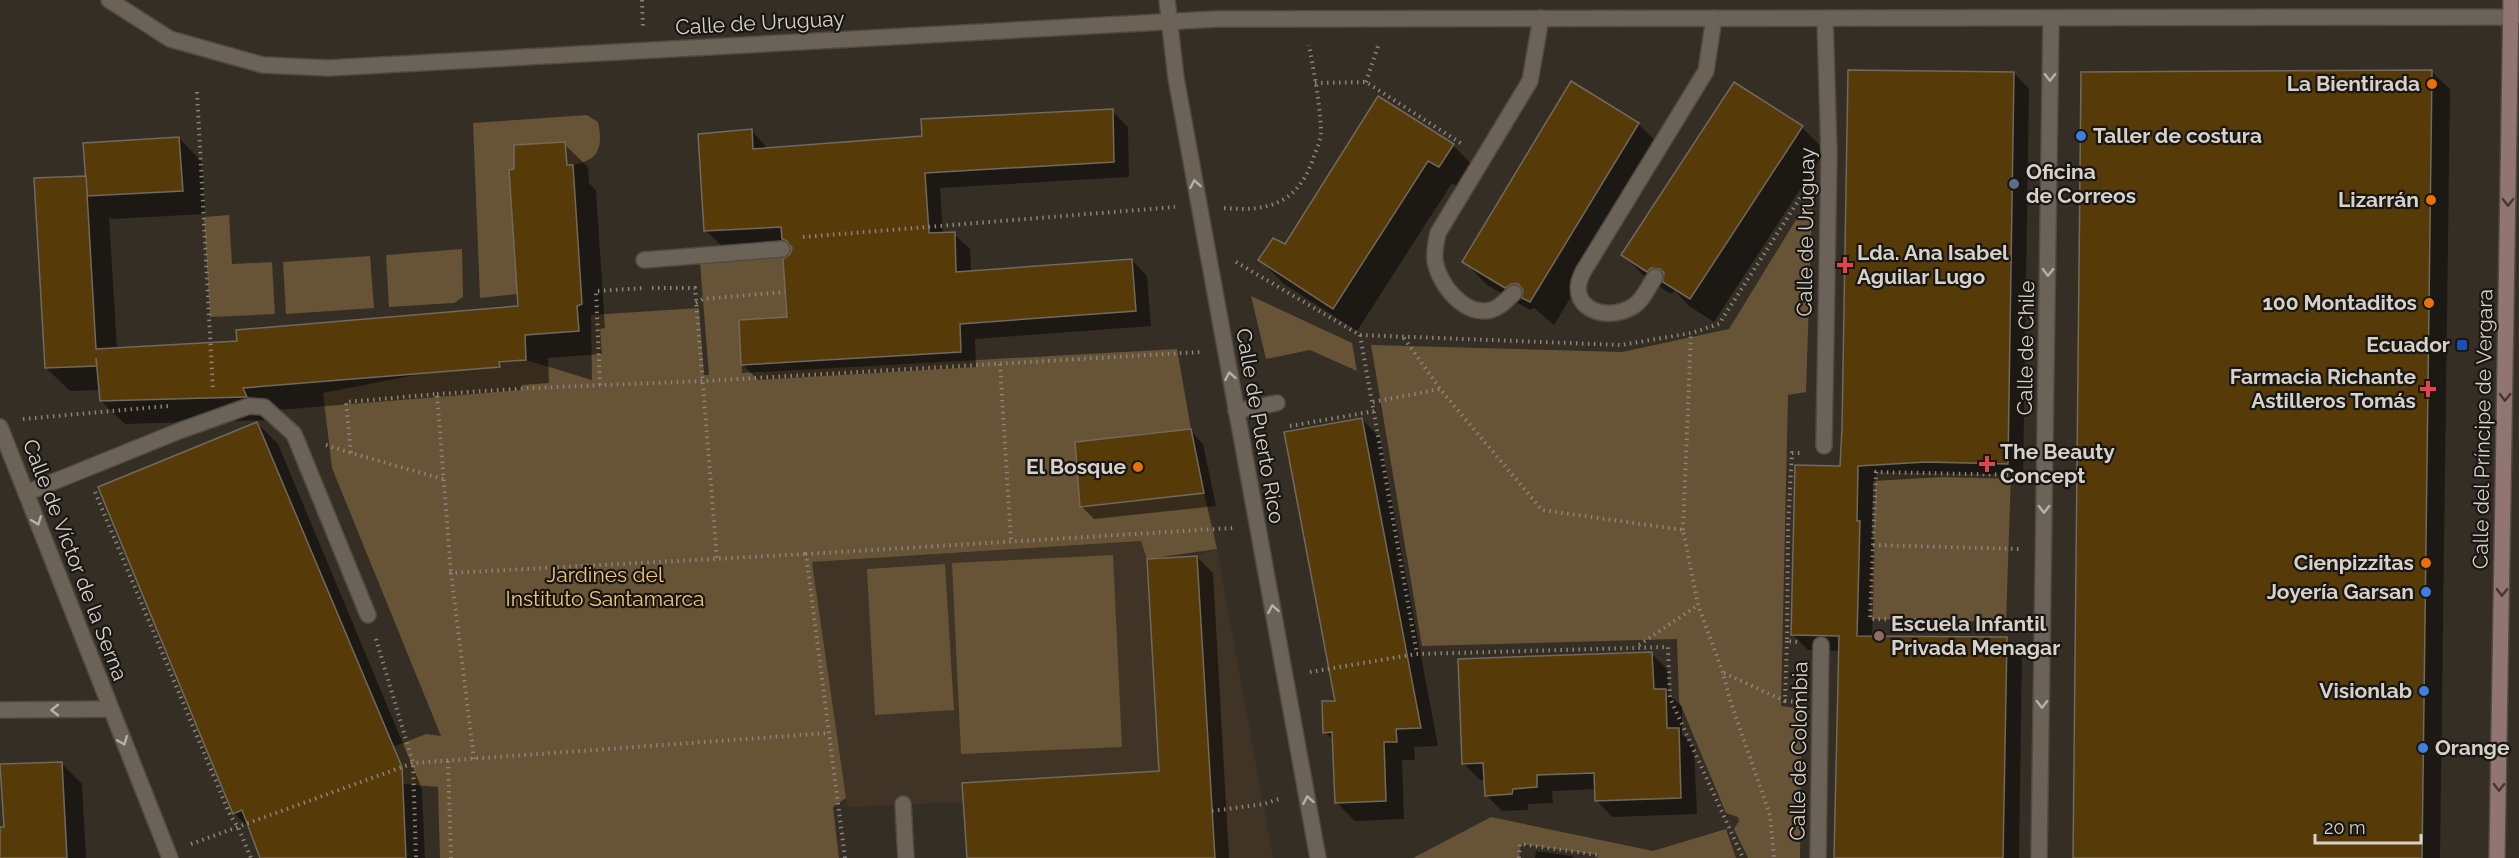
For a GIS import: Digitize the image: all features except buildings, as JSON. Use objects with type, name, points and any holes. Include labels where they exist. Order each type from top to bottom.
[{"type":"main road","name":"Calle del Príncipe de Vergara","points":[[2498,858],[2515,16],[2511,0]]},
{"type":"street","name":"Calle de Uruguay","points":[[109,0],[170,39],[263,65],[328,68],[1169,20],[1304,17],[1825,19],[2515,16]]},
{"type":"street","name":"Calle de Puerto Rico","points":[[1167,0],[1176,78],[1318,858]]},
{"type":"street","points":[[1514,293],[1492,310],[1473,309],[1459,300],[1444,284],[1435,260],[1438,233],[1530,81],[1541,18]]},
{"type":"street","points":[[1655,277],[1639,301],[1631,307],[1611,314],[1592,310],[1580,297],[1578,291],[1577,283],[1583,272],[1706,71],[1714,18]]},
{"type":"street","name":"Calle de Chile","points":[[2039,858],[2051,18]]},
{"type":"street","name":"Calle de Uruguay","points":[[1824,446],[1829,154],[1825,19]]},
{"type":"street","points":[[644,260],[782,249]]},
{"type":"street","points":[[1236,411],[1277,404]]},
{"type":"street","points":[[26,493],[214,418],[249,406],[264,407],[294,434],[368,615]]},
{"type":"street","name":"Calle de Víctor de la Serna","points":[[6,423],[26,493],[169,855]]},
{"type":"street","name":"Calle de Colombia","points":[[1818,858],[1821,645]]},
{"type":"street","name":"Calle de Víctor de la Serna","points":[[0,711],[110,709]]},
{"type":"street","points":[[903,804],[906,858]]},
{"type":"path","points":[[797,237],[1199,206],[1250,209],[1281,203],[1293,194],[1304,180],[1321,133],[1304,17]]},
{"type":"path","points":[[1366,82],[1386,19]]},
{"type":"path","points":[[1315,83],[1366,82],[1483,157]]},
{"type":"path","points":[[197,92],[214,418]]},
{"type":"path","points":[[1206,244],[1360,335],[1621,345],[1691,333],[1719,324],[1803,194]]},
{"type":"path","points":[[600,385],[596,291],[695,288],[717,559]]},
{"type":"path","points":[[696,303],[703,299],[785,292]]},
{"type":"path","points":[[1691,333],[1683,530],[1698,605],[1724,673],[1731,704],[1770,815],[1774,858]]},
{"type":"path","points":[[1360,335],[1417,654]]},
{"type":"path","points":[[1403,337],[1440,389],[1542,510],[1683,530]]},
{"type":"path","points":[[443,480],[351,453],[346,402],[437,394],[704,381],[1225,350]]},
{"type":"path","points":[[1000,364],[1011,542]]},
{"type":"path","points":[[1372,402],[1440,389]]},
{"type":"path","points":[[437,394],[451,573],[474,759]]},
{"type":"path","points":[[6,423],[178,405]]},
{"type":"path","points":[[1285,427],[1375,411]]},
{"type":"path","points":[[1821,645],[1787,641],[1788,550],[1792,453],[1824,454],[1824,446]]},
{"type":"path","points":[[86,469],[250,858]]},
{"type":"path","points":[[2043,622],[1870,619],[1876,472],[2045,476]]},
{"type":"path","points":[[451,573],[1257,526]]},
{"type":"path","points":[[1873,545],[2044,550]]},
{"type":"path","points":[[806,554],[845,858]]},
{"type":"path","points":[[1638,646],[1698,605]]},
{"type":"path","points":[[368,615],[413,763],[416,858]]},
{"type":"path","points":[[1285,677],[1417,654],[1638,646],[1668,647],[1670,698],[1743,858]]},
{"type":"path","points":[[1724,673],[1785,701]]},
{"type":"path","points":[[169,855],[238,827],[413,763],[829,733]]},
{"type":"path","points":[[448,761],[451,858]]},
{"type":"path","points":[[1212,811],[1264,804],[1306,791]]},
{"type":"path","points":[[1519,858],[1521,844],[1598,855],[1597,858]]},
{"type":"shaded area","points":[[1141,541],[1147,559],[1197,556],[1217,549],[1273,858],[967,858],[963,802],[847,807],[812,562]]},
{"type":"green space","points":[[587,115],[598,122],[600,140],[596,153],[585,161],[567,165],[565,142],[514,145],[514,169],[509,170],[517,294],[480,298],[473,123]]},
{"type":"green space","points":[[1805,205],[1812,208],[1806,392],[1788,395],[1781,706],[1802,709],[1800,858],[1748,858],[1734,829],[1739,821],[1738,817],[1726,813],[1679,701],[1677,639],[1422,646],[1371,345],[1622,352],[1729,329]]},
{"type":"green space","points":[[229,215],[232,264],[272,262],[275,314],[210,317],[204,217]]},
{"type":"green space","points":[[462,249],[463,297],[454,303],[389,307],[386,255]]},
{"type":"green space","points":[[370,256],[374,308],[286,314],[283,262]]},
{"type":"green space","name":"Jardines del Instituto Santamarca","points":[[783,256],[787,317],[739,320],[742,373],[1177,349],[1191,429],[1075,442],[1080,506],[1204,493],[1217,549],[1147,559],[1141,541],[812,562],[846,798],[833,807],[839,858],[440,858],[438,787],[403,784],[393,747],[426,734],[441,736],[332,468],[323,393],[430,372],[526,360],[592,380],[591,315],[699,308],[704,375],[709,375],[700,263]]},
{"type":"green space","points":[[1251,296],[1352,343],[1357,371],[1310,350],[1266,359]]},
{"type":"green space","points":[[1876,472],[2011,475],[2006,622],[1870,619]]},
{"type":"green space","points":[[1113,555],[1122,747],[961,754],[952,563]]},
{"type":"green space","points":[[945,564],[954,710],[875,715],[867,569]]},
{"type":"green space","points":[[1491,817],[1653,851],[1726,829],[1736,858],[1597,858],[1598,855],[1521,844],[1519,858],[1413,858]]},
{"type":"place","name":"La Bientirada","points":[[2432,84]]},
{"type":"place","name":"Taller de costura","points":[[2081,136]]},
{"type":"place","name":"Oficina de Correos","points":[[2014,184]]},
{"type":"place","name":"Lizarrán","points":[[2431,200]]},
{"type":"place","name":"Lda. Ana Isabel Aguilar Lugo","points":[[1845,265]]},
{"type":"place","name":"100 Montaditos","points":[[2429,303]]},
{"type":"place","name":"Ecuador","points":[[2462,345]]},
{"type":"place","name":"Farmacia Richante Astilleros Tomás","points":[[2428,389]]},
{"type":"place","name":"The Beauty Concept","points":[[1987,464]]},
{"type":"place","name":"El Bosque","points":[[1138,467]]},
{"type":"place","name":"Cienpizzitas","points":[[2426,563]]},
{"type":"place","name":"Joyería Garsan","points":[[2426,592]]},
{"type":"place","name":"Escuela Infantil Privada Menagar","points":[[1879,636]]},
{"type":"place","name":"Visionlab","points":[[2424,691]]},
{"type":"place","name":"Orange","points":[[2423,748]]}]
